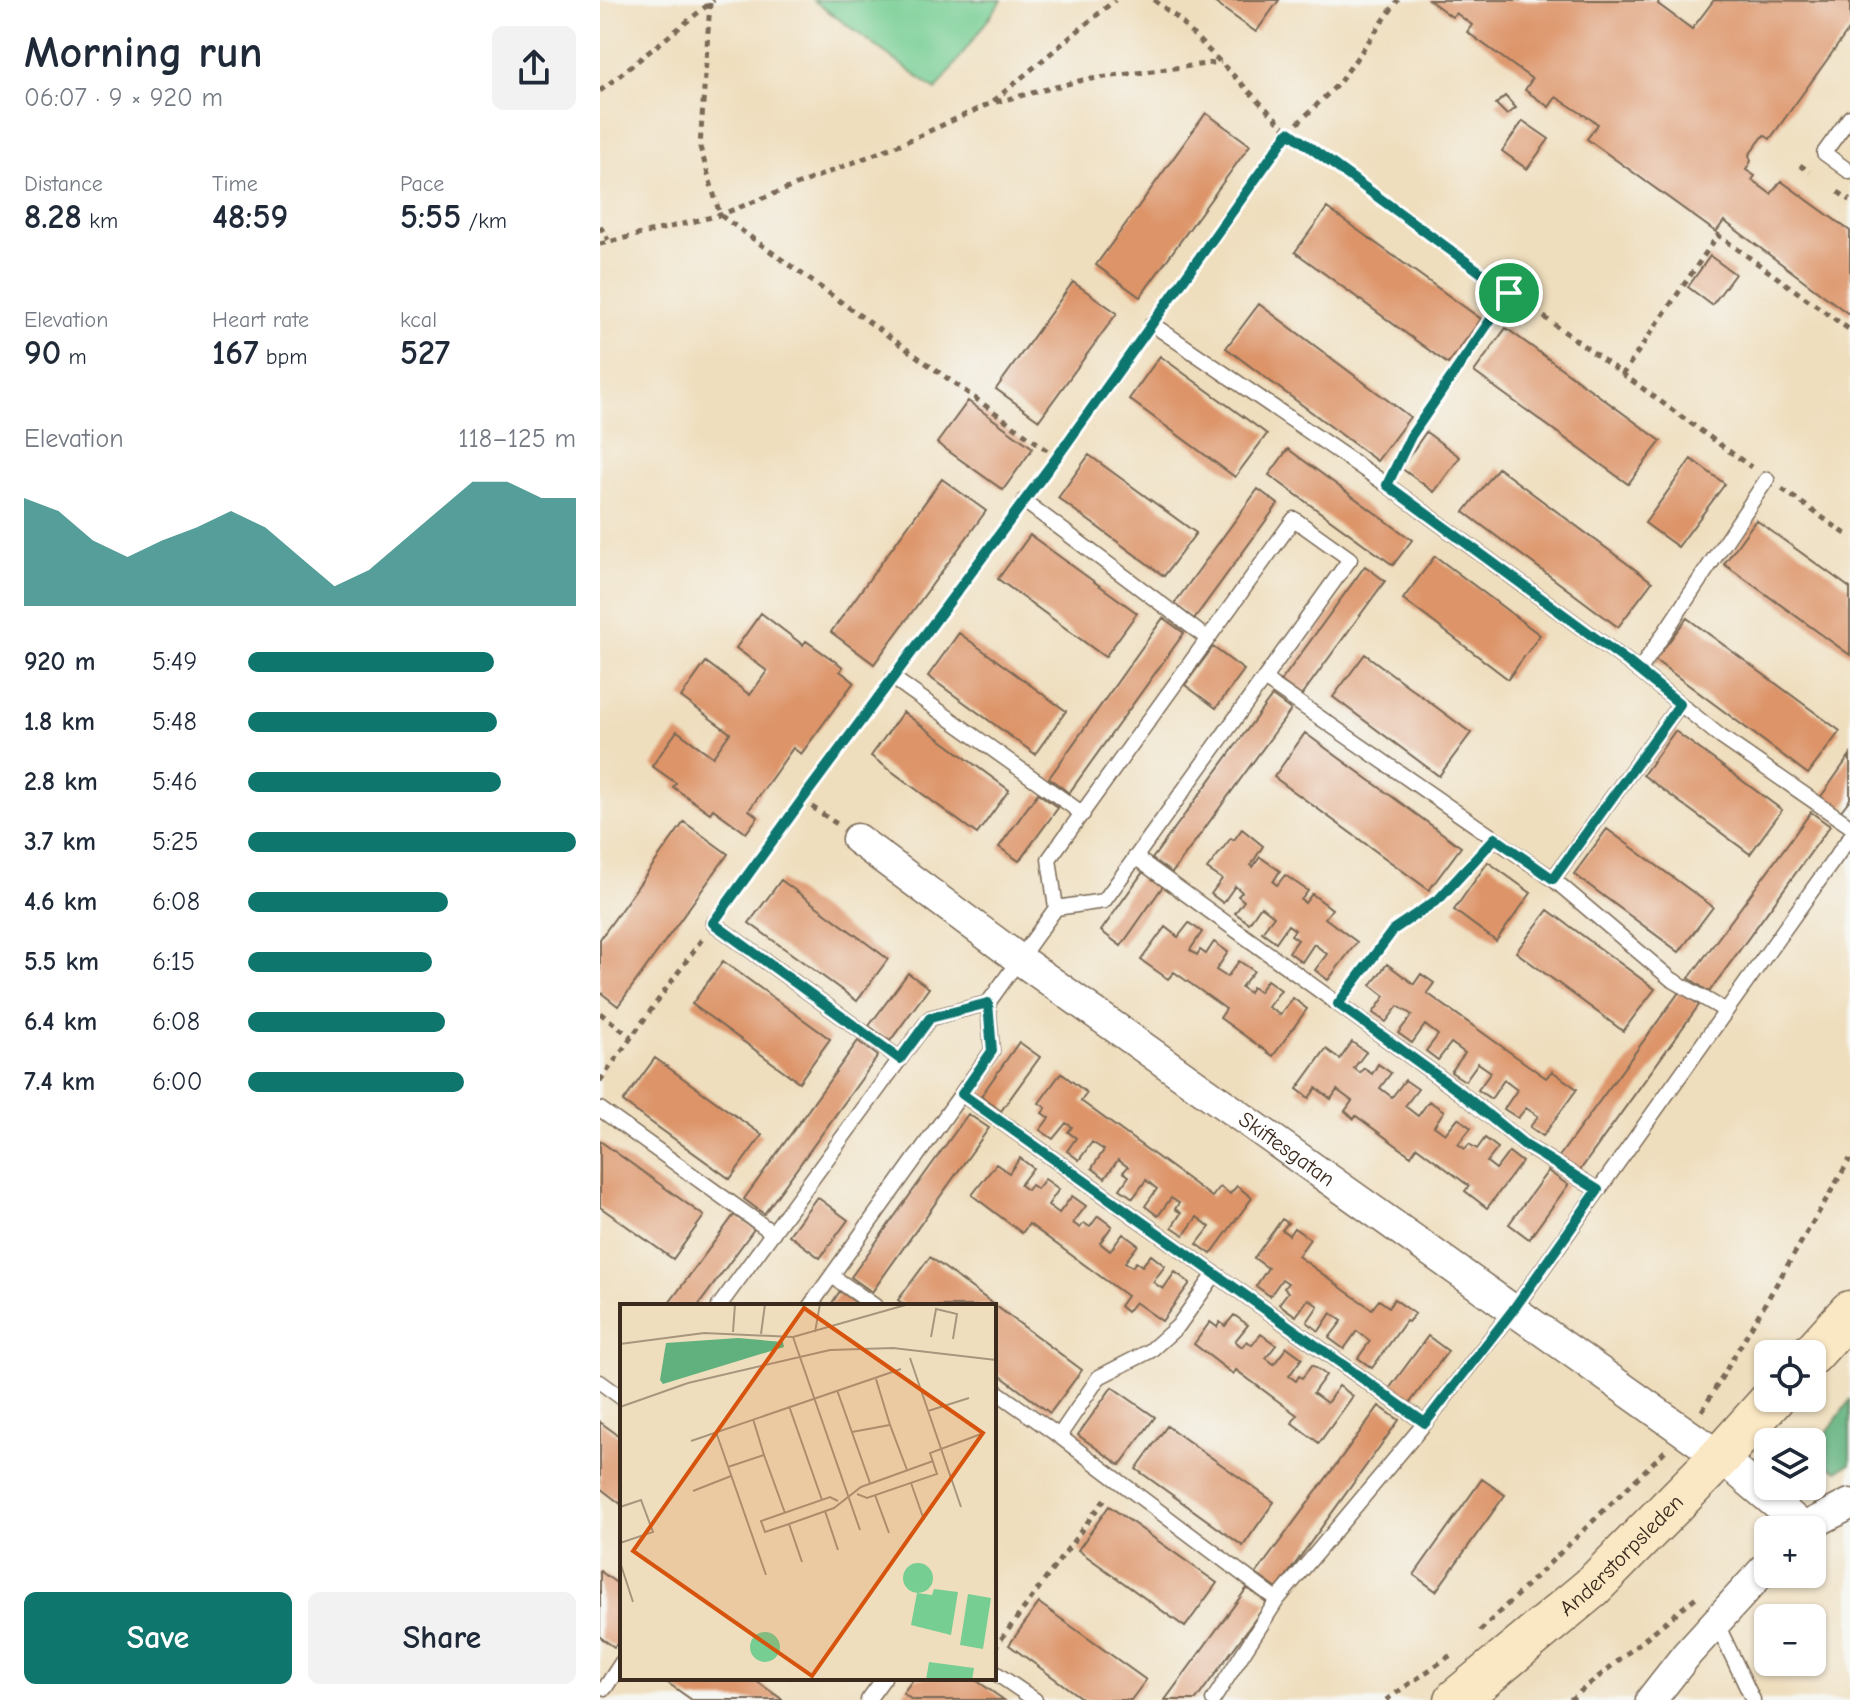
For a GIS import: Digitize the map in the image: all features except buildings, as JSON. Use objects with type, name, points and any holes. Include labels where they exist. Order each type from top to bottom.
[{"type":"main road","points":[[1825,1340],[1850,1312]]},
{"type":"main road","name":"Anderstorpsleden","points":[[1456,1700],[1591,1588],[1760,1412]]},
{"type":"street","name":"Skiftesgatan","points":[[857,839],[1019,959],[1720,1457],[1787,1516]]},
{"type":"street","points":[[1826,1516],[1850,1504]]},
{"type":"street","points":[[1651,1700],[1754,1580]]},
{"type":"lane","points":[[1850,117],[1824,153],[1850,172]]},
{"type":"lane","points":[[1152,324],[1387,485],[1639,671],[1721,737],[1850,826]]},
{"type":"lane","points":[[1639,671],[1767,479]]},
{"type":"lane","points":[[1024,501],[1208,639]]},
{"type":"lane","points":[[811,1304],[992,1051],[988,1003],[1056,908],[1049,859],[1294,519],[1350,559],[1104,901],[1056,908]]},
{"type":"lane","points":[[893,678],[1083,814]]},
{"type":"lane","points":[[1264,679],[1553,879],[1671,979],[1726,1011]]},
{"type":"lane","points":[[1553,879],[1680,704]]},
{"type":"lane","points":[[1213,1700],[1277,1600],[1425,1423],[1513,1310],[1850,837]]},
{"type":"lane","points":[[1135,857],[1461,1093],[1525,1145],[1598,1190]]},
{"type":"lane","points":[[713,923],[900,1059]]},
{"type":"lane","points":[[720,1304],[930,1018],[988,1003]]},
{"type":"lane","points":[[962,1094],[1425,1423]]},
{"type":"lane","points":[[600,1109],[773,1233]]},
{"type":"lane","points":[[1059,1436],[1099,1377],[1150,1351],[1178,1326],[1215,1274]]},
{"type":"lane","points":[[832,1276],[872,1304]]},
{"type":"lane","points":[[600,1382],[620,1397]]},
{"type":"lane","points":[[996,1391],[1277,1600]]},
{"type":"lane","points":[[1716,1622],[1753,1700]]},
{"type":"lane","points":[[605,1688],[620,1665]]},
{"type":"lane","points":[[996,1673],[1035,1700]]},
{"type":"lane","points":[[868,1700],[883,1680]]},
{"type":"path","points":[[991,103],[1115,0]]},
{"type":"path","points":[[1154,0],[1176,17],[1289,132],[1850,537]]},
{"type":"path","points":[[600,1081],[802,800],[1057,457],[1289,132],[1339,83],[1398,0]]},
{"type":"path","points":[[600,91],[712,2]]},
{"type":"path","points":[[712,2],[700,147],[720,215],[1057,457]]},
{"type":"path","points":[[600,244],[720,215],[903,143],[991,103],[1083,80],[1221,62]]},
{"type":"path","points":[[600,226],[608,240]]},
{"type":"path","points":[[1622,375],[1718,235],[1850,330]]},
{"type":"path","points":[[1387,485],[1411,436],[1509,293]]},
{"type":"path","points":[[802,800],[857,839]]},
{"type":"path","points":[[1338,1004],[1394,929],[1440,898],[1495,838]]},
{"type":"path","points":[[600,1013],[632,1037]]},
{"type":"path","points":[[1471,1638],[1657,1460],[1707,1406],[1850,1159]]},
{"type":"path","points":[[996,1646],[1118,1480]]},
{"type":"path","points":[[1570,1700],[1700,1594]]},
{"type":"path","points":[[1386,1700],[1460,1647]]},
{"type":"green space","points":[[813,0],[1002,0],[936,90]]},
{"type":"green space","points":[[1850,1400],[1850,1464],[1837,1471],[1826,1463],[1826,1433]]},
{"type":"route","points":[[1289,132],[1509,293],[1411,436],[1387,485],[1628,662],[1680,704],[1553,879],[1495,838],[1440,898],[1394,929],[1338,1004],[1461,1093],[1525,1145],[1598,1190],[1513,1310],[1425,1423],[962,1094],[992,1051],[988,1003],[930,1018],[900,1059],[713,923],[1057,457],[1289,132]]}]
